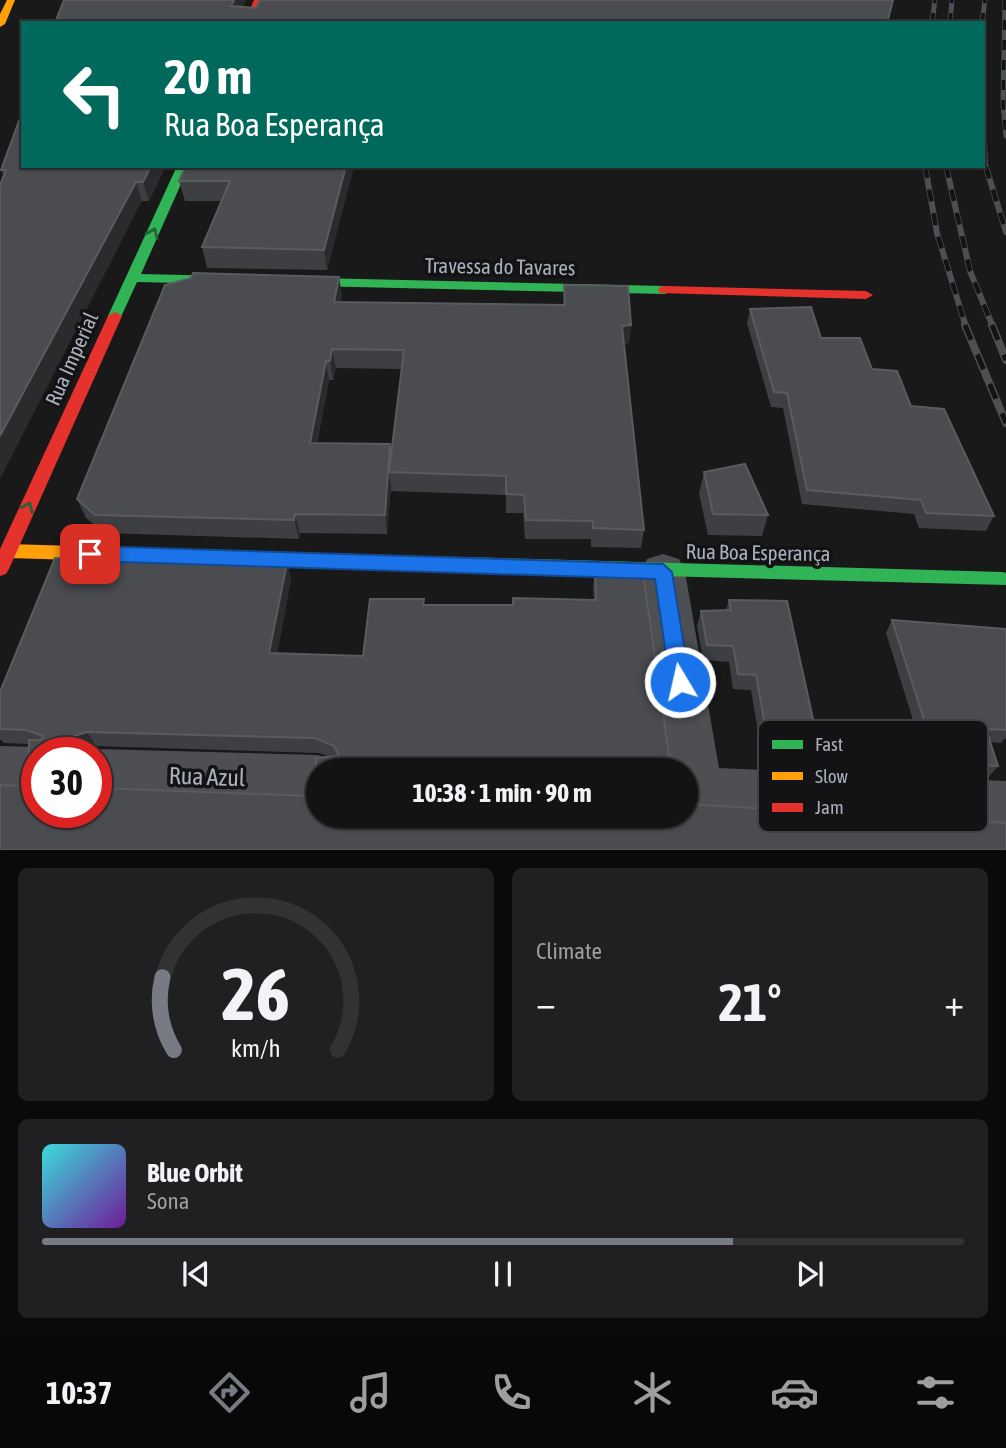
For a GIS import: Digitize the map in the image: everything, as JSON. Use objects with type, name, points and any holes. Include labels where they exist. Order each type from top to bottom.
[{"type":"street","points":[[0,24],[11,0]]},
{"type":"street","points":[[249,21],[258,0]]},
{"type":"street","name":"Rua Imperial","points":[[0,569],[182,168]]},
{"type":"street","name":"Travessa do Tavares","points":[[132,278],[866,295]]},
{"type":"street","name":"Rua Boa Esperança","points":[[8,551],[663,572],[1003,579]]},
{"type":"street","points":[[663,572],[688,758]]},
{"type":"street","points":[[0,771],[21,772]]},
{"type":"street","name":"Rua Azul","points":[[112,775],[306,781]]},
{"type":"street","points":[[698,792],[758,795]]},
{"type":"street","points":[[988,807],[1006,808]]},
{"type":"building","points":[[64,0],[234,0],[231,6],[256,8],[260,0],[893,0],[888,21],[56,21]]},
{"type":"building","points":[[21,115],[21,168],[150,168],[143,182],[136,182],[0,436],[0,185],[6,170],[1,170]]},
{"type":"building","points":[[185,168],[345,168],[324,250],[202,247],[230,181],[179,181]]},
{"type":"building","points":[[193,273],[339,277],[334,302],[565,305],[564,285],[628,286],[631,325],[622,326],[644,530],[593,528],[593,521],[526,520],[524,495],[506,494],[506,476],[389,472],[404,350],[332,349],[330,361],[326,361],[310,443],[390,444],[385,515],[295,514],[294,520],[95,515],[77,499],[165,285],[191,278]]},
{"type":"building","points":[[811,307],[821,338],[860,338],[872,369],[897,371],[911,406],[944,409],[994,516],[926,513],[921,500],[807,490],[787,393],[774,392],[750,309]]},
{"type":"building","points":[[745,464],[768,515],[713,514],[704,472]]},
{"type":"building","points":[[55,558],[287,563],[269,653],[363,656],[370,599],[424,599],[423,605],[513,605],[513,598],[596,600],[595,571],[643,573],[669,758],[316,758],[339,756],[334,746],[315,738],[87,732],[74,737],[42,737],[26,730],[0,729],[0,692]]},
{"type":"building","points":[[729,600],[787,601],[813,720],[764,720],[756,675],[738,674],[733,646],[707,645],[701,611],[731,610]]},
{"type":"building","points":[[892,620],[1006,629],[1006,730],[988,729],[988,720],[924,720]]},
{"type":"building","points":[[988,735],[998,766],[988,766]]},
{"type":"building","points":[[0,785],[21,786],[21,828],[112,828],[112,789],[306,796],[306,828],[698,828],[698,805],[758,808],[758,832],[988,832],[988,822],[1006,823],[1006,850],[0,850]]},
{"type":"railway","points":[[932,21],[935,0]]},
{"type":"railway","points":[[950,21],[952,0]]},
{"type":"railway","points":[[982,21],[985,0]]},
{"type":"railway","points":[[1005,0],[1003,104],[1006,136]]},
{"type":"railway","points":[[985,164],[1006,232]]},
{"type":"railway","points":[[925,168],[937,233],[966,327]]},
{"type":"railway","points":[[946,168],[970,271],[993,327]]},
{"type":"railway","points":[[965,325],[1006,423]]},
{"type":"railway","points":[[992,325],[1006,360]]},
{"type":"traffic: fast","points":[[115,316],[182,168]]},
{"type":"traffic: fast","points":[[132,278],[665,290]]},
{"type":"traffic: fast","points":[[388,562],[1003,579]]},
{"type":"traffic: slow","points":[[0,24],[11,0]]},
{"type":"traffic: slow","points":[[8,551],[388,562]]},
{"type":"traffic: jam","points":[[249,21],[258,0]]},
{"type":"traffic: jam","points":[[665,290],[866,295]]},
{"type":"traffic: jam","points":[[0,569],[115,316]]},
{"type":"route","points":[[90,554],[663,572],[680,682]]}]
